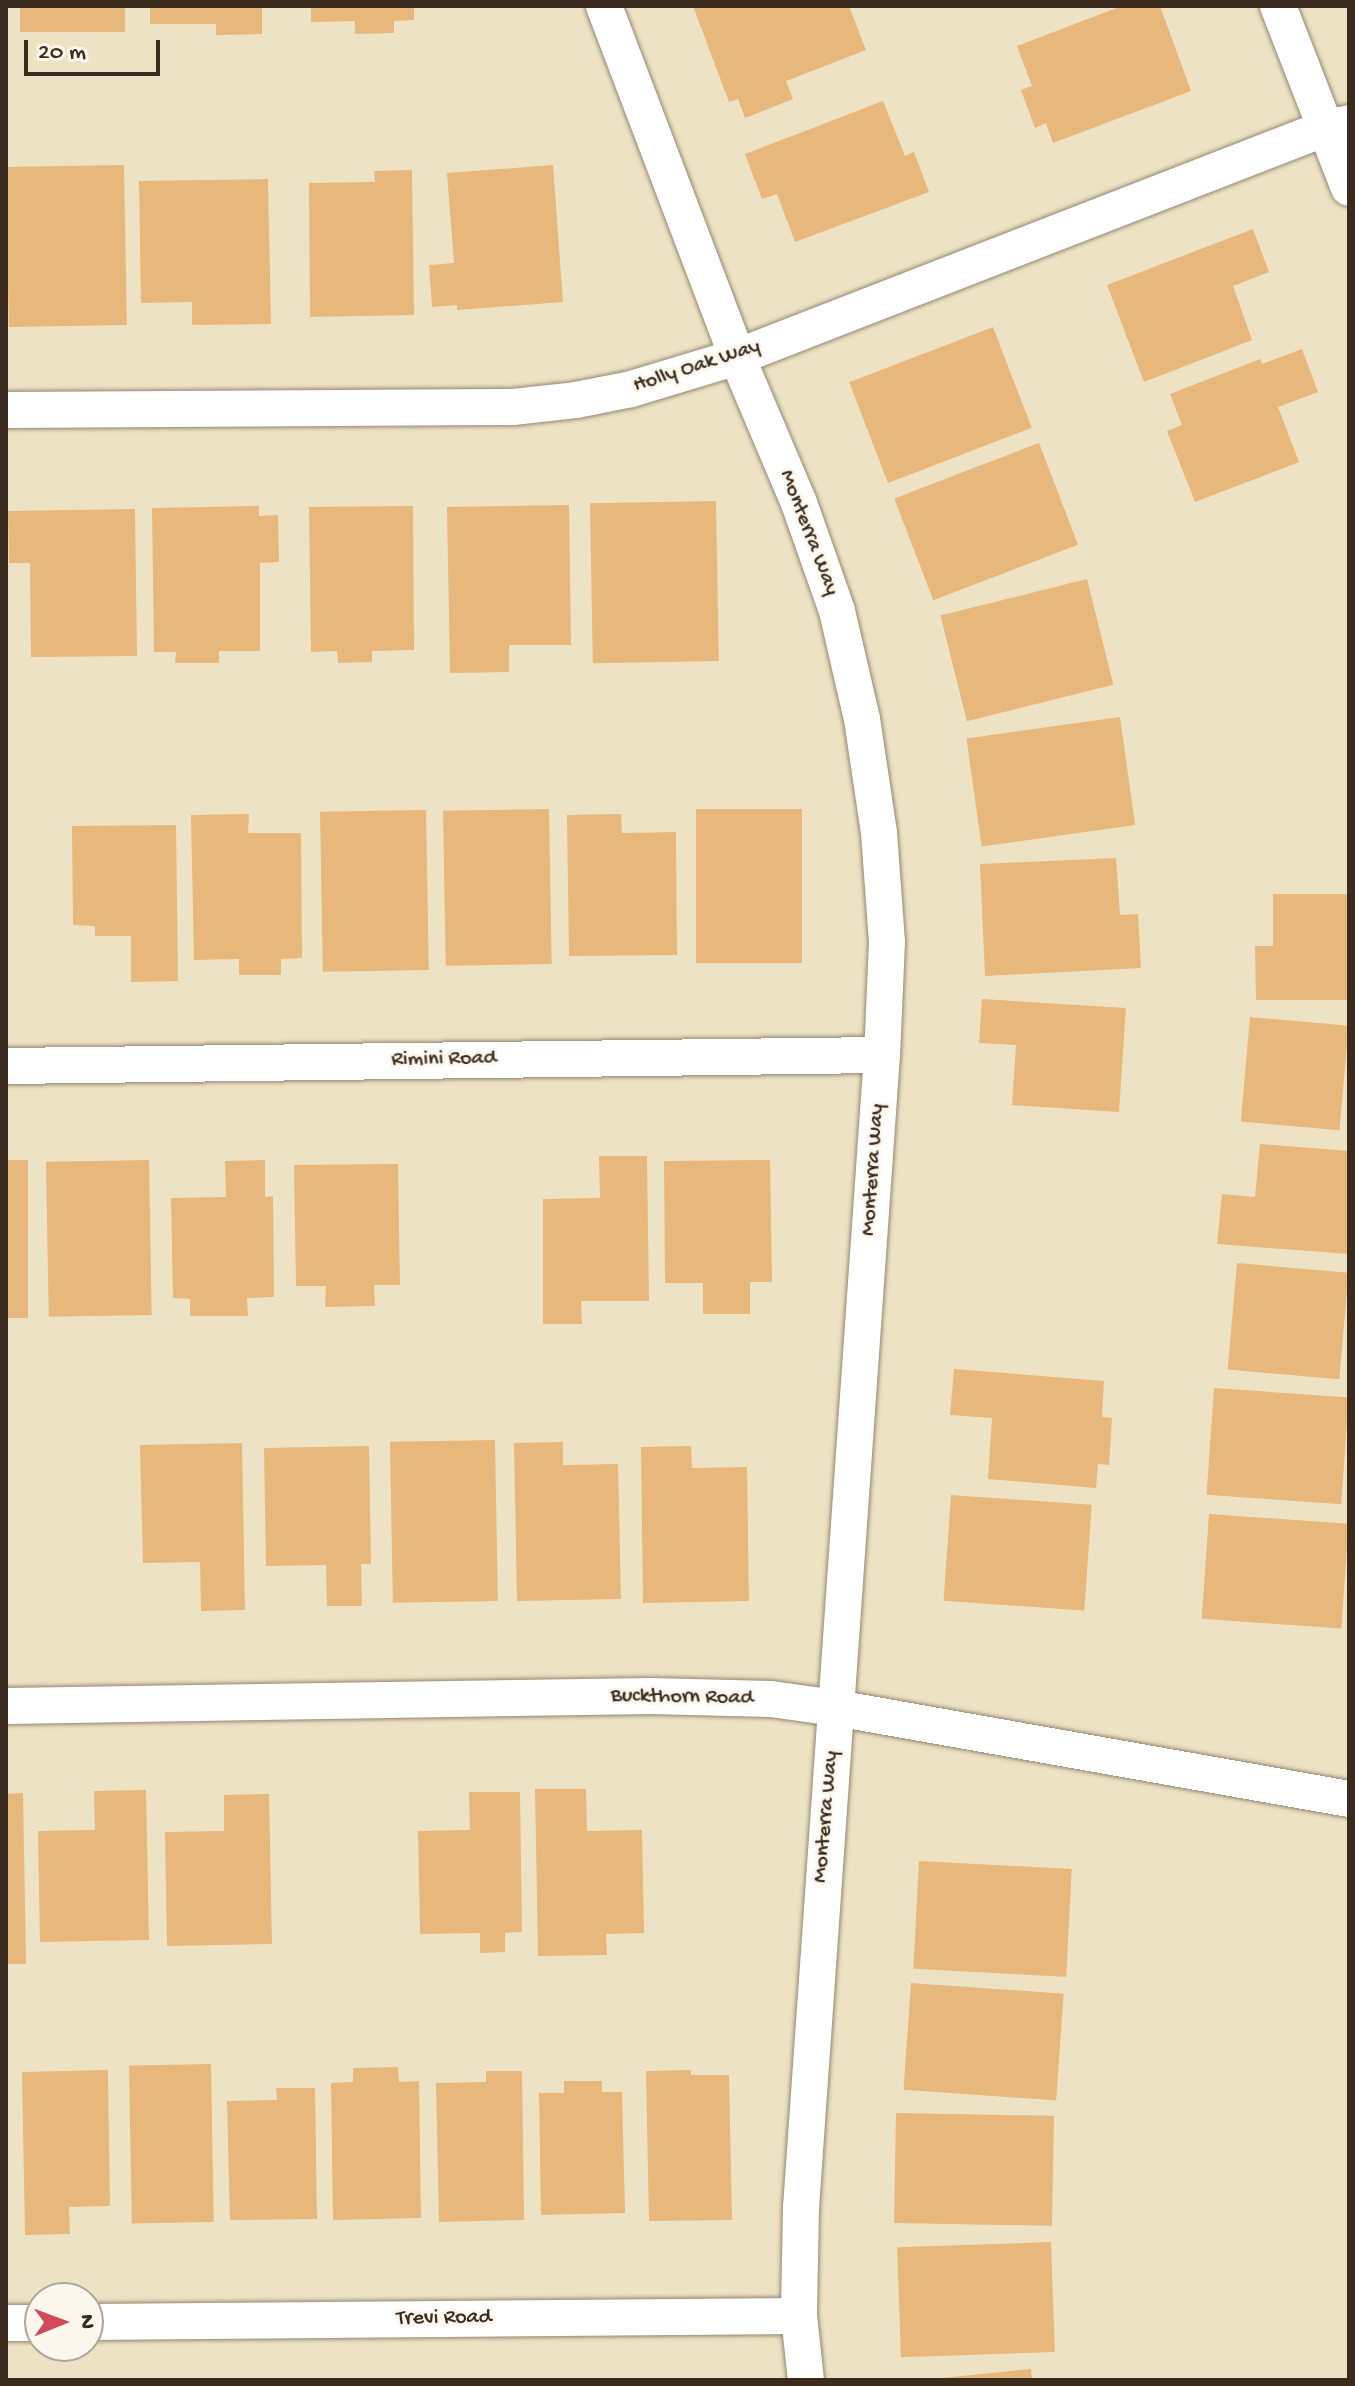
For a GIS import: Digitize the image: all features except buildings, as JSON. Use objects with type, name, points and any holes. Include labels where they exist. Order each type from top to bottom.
[{"type":"street","name":"Monterra Way","points":[[604,6],[737,357],[799,503],[837,611],[862,719],[879,833],[887,942],[882,1055],[814,1978],[801,2207],[799,2316],[806,2380]]},
{"type":"street","points":[[1278,6],[1337,125],[1349,188]]},
{"type":"street","name":"Holly Oak Way","points":[[6,410],[513,407],[576,400],[631,389],[737,357],[1337,125]]},
{"type":"street","name":"Rimini Road","points":[[6,1066],[882,1055]]},
{"type":"street","name":"Buckthorn Road","points":[[6,1706],[651,1696],[771,1699],[1349,1799]]},
{"type":"street","name":"Trevi Road","points":[[104,2322],[799,2316]]}]
